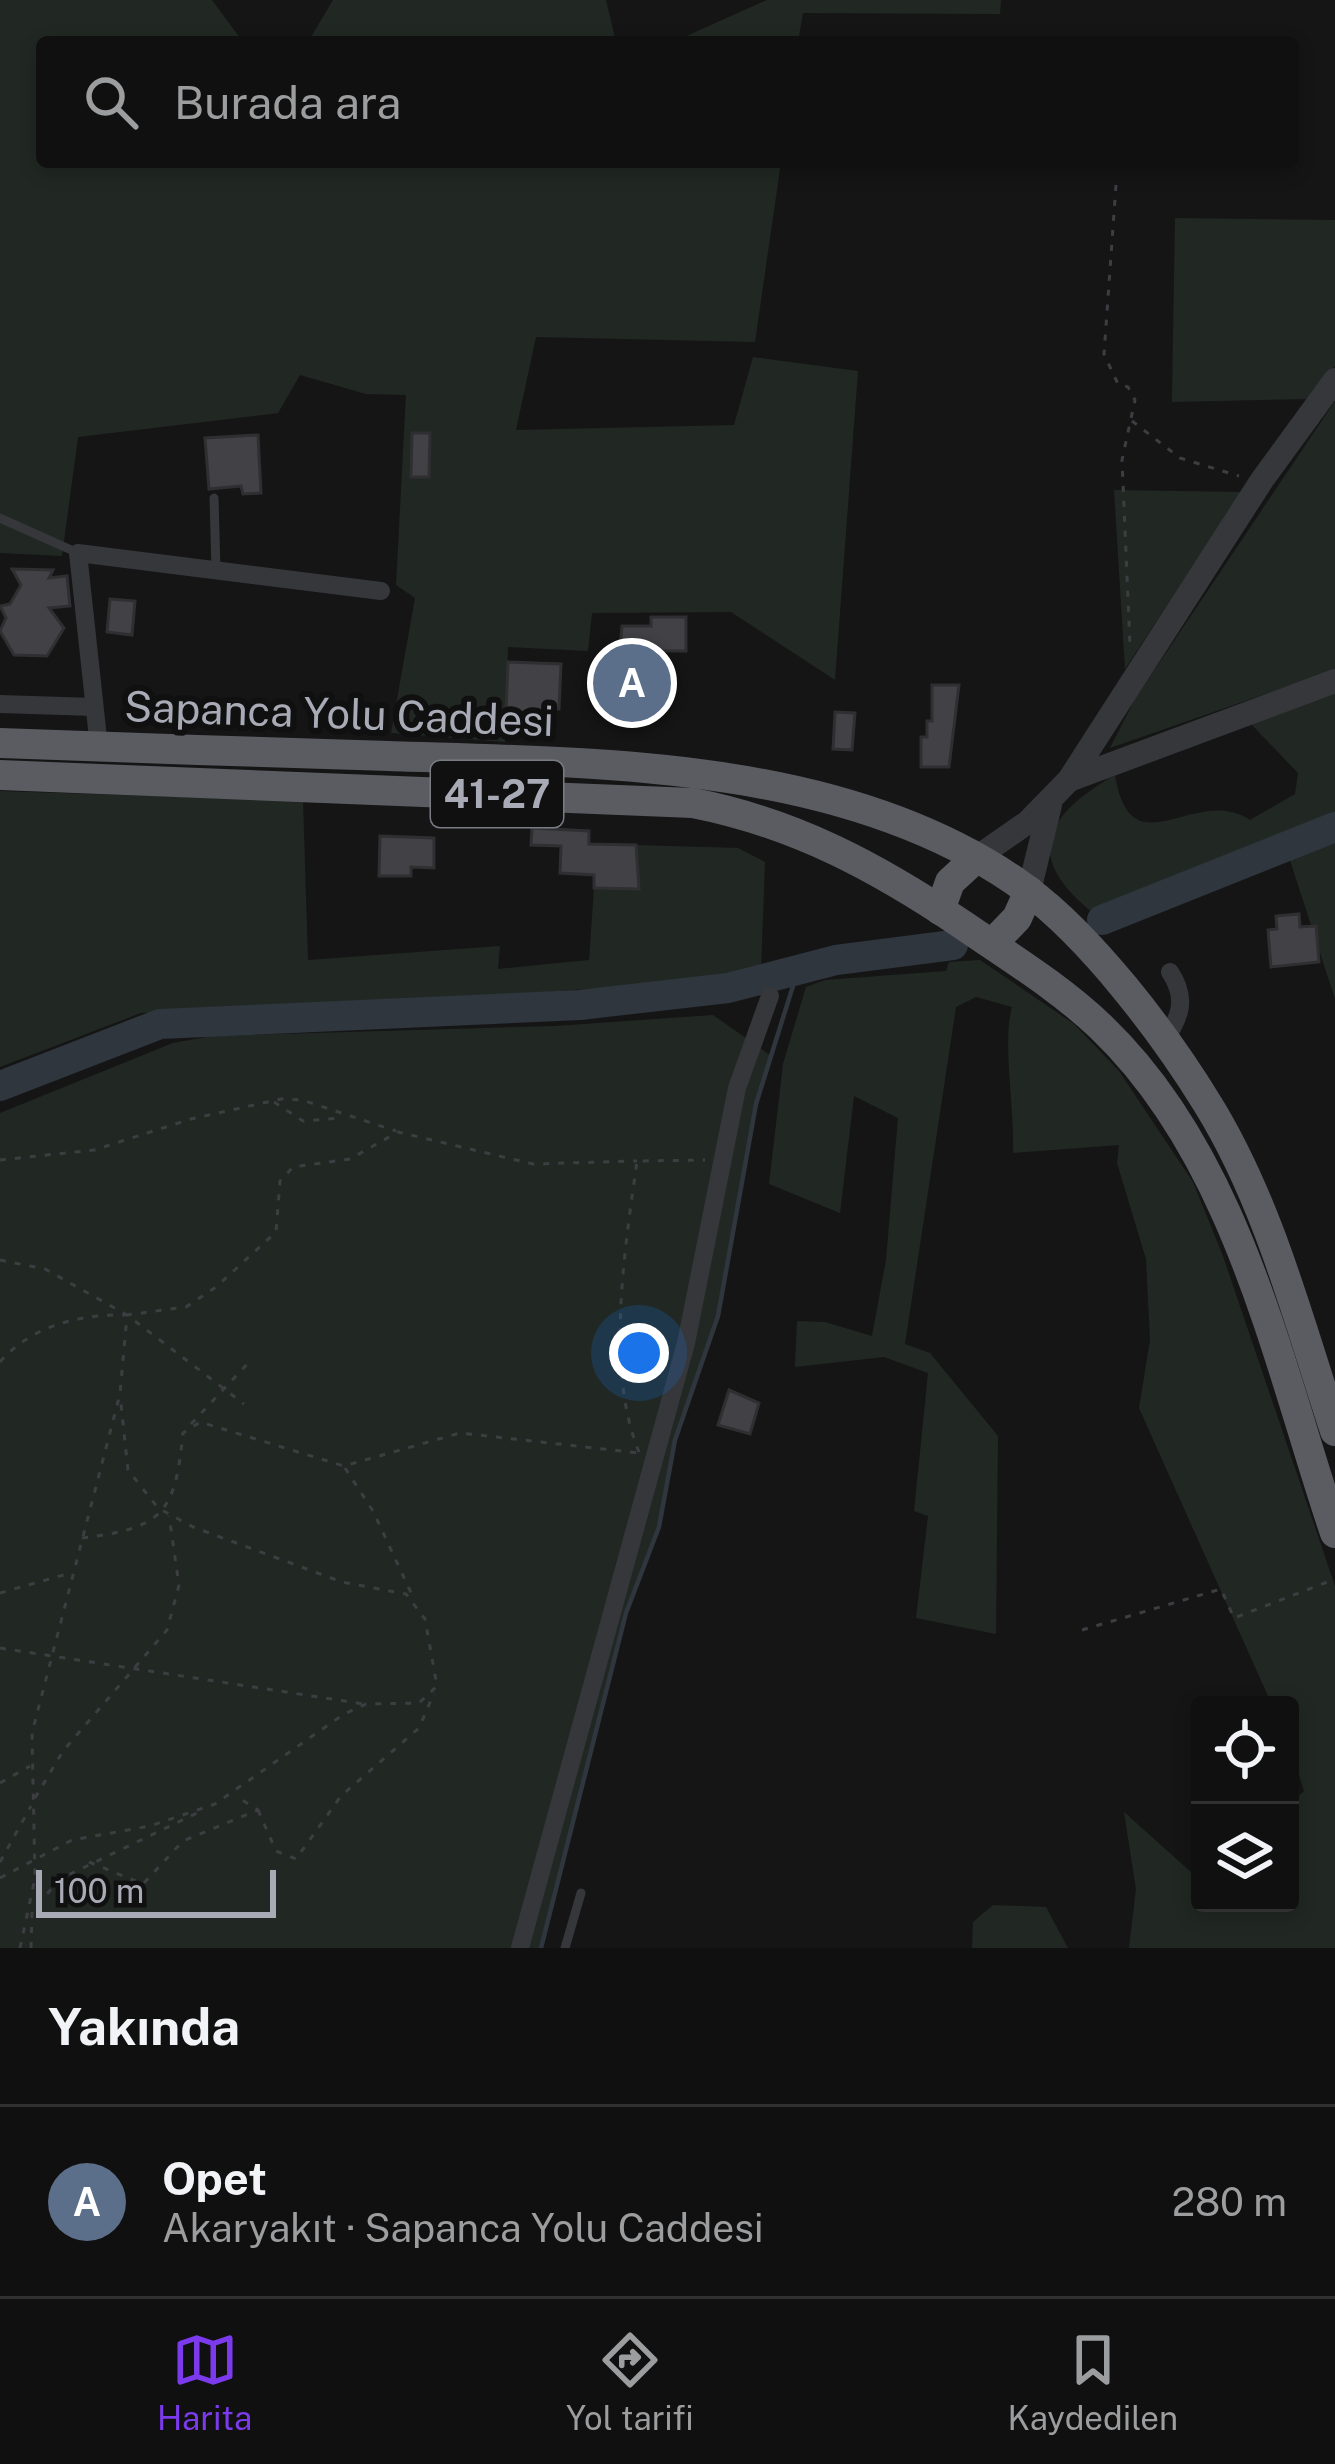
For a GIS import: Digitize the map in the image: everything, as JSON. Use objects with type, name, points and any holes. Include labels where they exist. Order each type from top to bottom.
[{"type":"highway","name":"Sapanca Yolu Caddesi","points":[[0,743],[694,770],[887,820],[976,858],[1029,891],[1101,963],[1208,1103],[1281,1268],[1335,1431]]},
{"type":"highway","name":"Sapanca Yolu Caddesi","points":[[0,775],[692,803],[766,820],[831,844],[1053,984],[1104,1030],[1151,1084],[1208,1172],[1238,1246],[1335,1533]]},
{"type":"highway","points":[[940,910],[950,882],[976,858]]},
{"type":"highway","points":[[992,944],[1017,918],[1029,891]]},
{"type":"street","points":[[1029,891],[1039,836],[1061,789],[1262,480],[1335,380]]},
{"type":"street","points":[[99,747],[78,553],[381,590]]},
{"type":"street","points":[[976,858],[1061,789],[1335,681]]},
{"type":"street","points":[[0,704],[94,707]]},
{"type":"street","points":[[1162,1043],[1182,1005],[1170,972]]},
{"type":"street","points":[[520,1948],[645,1454],[703,1274],[737,1088],[770,996]]},
{"type":"lane","points":[[214,498],[216,570]]},
{"type":"lane","points":[[0,518],[78,553]]},
{"type":"lane","points":[[565,1948],[581,1893]]},
{"type":"path","points":[[1116,184],[1104,354],[1118,384],[1128,387],[1135,400],[1122,460],[1131,575],[1130,684]]},
{"type":"path","points":[[1131,420],[1180,458],[1262,480]]},
{"type":"path","points":[[0,1160],[94,1150],[272,1101],[302,1100],[398,1132],[533,1164],[722,1160]]},
{"type":"path","points":[[272,1101],[303,1121],[348,1118]]},
{"type":"path","points":[[0,1362],[50,1328],[98,1315],[185,1307],[276,1232],[280,1181],[293,1167],[350,1159],[398,1132]]},
{"type":"path","points":[[189,1425],[239,1431],[344,1466],[460,1433],[645,1454],[623,1398],[625,1247],[637,1161]]},
{"type":"path","points":[[0,1260],[45,1269],[127,1315],[244,1404]]},
{"type":"path","points":[[31,1948],[32,1732],[120,1394],[127,1315]]},
{"type":"path","points":[[0,1862],[62,1750],[138,1669],[167,1630],[179,1586],[166,1514],[181,1475],[184,1433],[252,1359]]},
{"type":"path","points":[[120,1394],[128,1470],[166,1514],[342,1582],[395,1589],[415,1601]]},
{"type":"path","points":[[233,1794],[258,1810],[276,1851],[296,1859],[341,1796],[419,1728],[437,1685],[428,1631],[374,1511],[344,1466]]},
{"type":"path","points":[[80,1538],[143,1528],[166,1514]]},
{"type":"path","points":[[0,1593],[71,1573]]},
{"type":"path","points":[[1082,1630],[1221,1589],[1234,1618],[1335,1579]]},
{"type":"path","points":[[0,1648],[366,1704],[419,1703],[437,1685]]},
{"type":"path","points":[[20,1948],[32,1911],[60,1879],[88,1861],[233,1794],[316,1730],[366,1704]]},
{"type":"path","points":[[0,1783],[32,1765]]},
{"type":"path","points":[[0,1878],[92,1834],[150,1826],[214,1804]]},
{"type":"path","points":[[88,1861],[143,1884],[183,1841],[258,1810]]},
{"type":"shaded area","points":[[0,0],[212,0],[239,36],[36,36],[36,168],[780,168],[755,342],[536,337],[516,430],[734,425],[753,357],[858,371],[835,680],[731,612],[592,613],[588,651],[508,647],[505,742],[391,733],[415,598],[396,585],[406,395],[366,394],[300,375],[278,413],[78,437],[62,556],[0,553]]},
{"type":"shaded area","points":[[333,0],[606,0],[615,36],[312,36]]},
{"type":"shaded area","points":[[767,0],[1001,0],[1000,14],[803,13],[799,36],[686,36]]},
{"type":"shaded area","points":[[1175,218],[1335,220],[1335,366],[1310,399],[1172,402]]},
{"type":"shaded area","points":[[1335,401],[1335,670],[1110,748],[1135,699]]},
{"type":"shaded area","points":[[1114,490],[1242,492],[1125,669]]},
{"type":"shaded area","points":[[1335,693],[1335,999],[1286,848],[1102,920],[1061,880],[1050,843],[1056,826],[1088,792],[1115,775],[1123,804],[1135,818],[1150,823],[1208,811],[1229,811],[1250,820],[1295,794],[1298,773],[1250,723]]},
{"type":"shaded area","points":[[0,791],[303,801],[308,960],[500,946],[498,969],[589,960],[594,888],[638,889],[636,845],[738,848],[765,862],[761,969],[654,984],[519,994],[141,1013],[0,1067]]},
{"type":"shaded area","points":[[980,960],[1074,1024],[1119,1071],[1193,1182],[1223,1256],[1335,1586],[1335,1948],[1129,1948],[1136,1889],[1124,1812],[1191,1872],[1191,1912],[1299,1912],[1299,1795],[1304,1791],[1299,1775],[1299,1696],[1268,1696],[1139,1408],[1150,1340],[1146,1259],[1117,1163],[1119,1145],[1013,1153],[1008,1039],[1012,1007],[976,997],[956,1007],[905,1344],[930,1353],[998,1436],[996,1634],[916,1618],[928,1516],[914,1511],[928,1373],[884,1357],[795,1367],[797,1321],[825,1322],[872,1336],[886,1260],[898,1118],[854,1096],[840,1213],[769,1184],[783,1064],[806,987],[825,980],[946,971],[949,962]]},
{"type":"shaded area","points":[[713,1015],[770,1055],[747,1144],[718,1316],[675,1440],[659,1527],[626,1613],[541,1948],[0,1948],[0,1113],[173,1043],[212,1036],[555,1026]]},
{"type":"shaded area","points":[[993,1905],[1046,1907],[1068,1948],[972,1948],[973,1922]]},
{"type":"building","points":[[412,433],[430,433],[429,477],[411,477]]},
{"type":"building","points":[[258,435],[261,493],[243,494],[241,486],[209,489],[205,438]]},
{"type":"building","points":[[12,569],[53,570],[49,578],[67,576],[70,606],[49,608],[64,628],[47,656],[14,655],[0,631],[6,618],[0,606],[10,604],[21,585]]},
{"type":"building","points":[[110,599],[135,601],[132,635],[107,632]]},
{"type":"building","points":[[651,617],[686,617],[686,651],[651,651],[650,704],[614,704],[622,626],[651,626]]},
{"type":"building","points":[[508,662],[561,664],[559,709],[546,708],[545,715],[506,713]]},
{"type":"building","points":[[932,685],[959,685],[949,767],[921,767],[921,737],[927,737],[927,721],[932,721]]},
{"type":"building","points":[[835,712],[855,713],[852,750],[833,749]]},
{"type":"building","points":[[532,828],[589,831],[589,844],[636,845],[639,889],[594,888],[594,875],[560,873],[561,846],[531,845]]},
{"type":"building","points":[[380,836],[434,838],[434,868],[411,867],[411,876],[379,876]]},
{"type":"building","points":[[1299,914],[1300,927],[1316,926],[1319,962],[1271,967],[1268,930],[1277,929],[1276,916]]},
{"type":"building","points":[[729,1390],[759,1403],[750,1434],[718,1425]]},
{"type":"waterway","points":[[1102,920],[1335,827]]},
{"type":"waterway","points":[[0,1086],[160,1024],[580,1005],[728,988],[836,960],[953,945]]},
{"type":"waterway","points":[[541,1948],[626,1613],[659,1527],[675,1440],[718,1316],[756,1104],[798,970]]},
{"type":"place","name":"Opet","points":[[632,683]]}]
